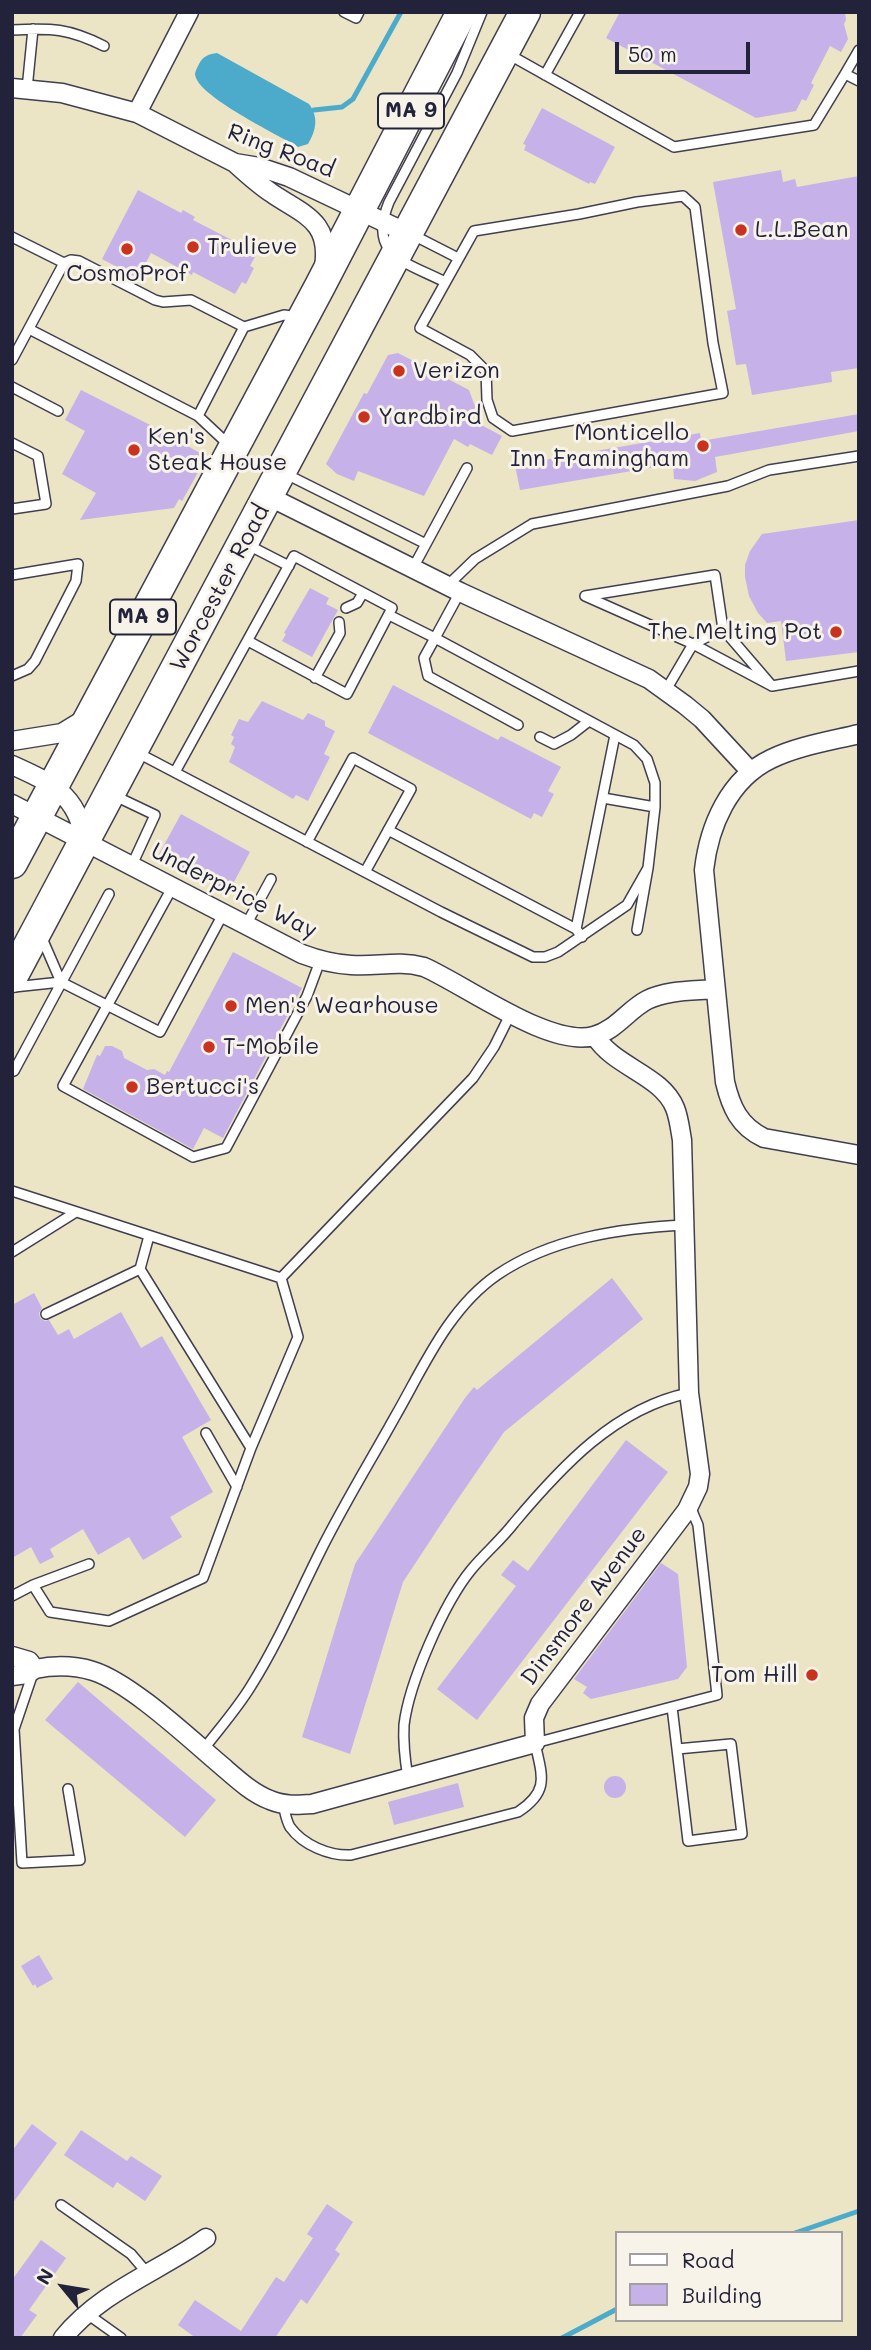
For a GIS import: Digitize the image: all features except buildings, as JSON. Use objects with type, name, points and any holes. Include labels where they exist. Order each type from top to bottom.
[{"type":"highway","name":"Worcester Road","points":[[12,978],[275,484],[386,230],[462,12]]},
{"type":"highway","points":[[504,52],[516,12]]},
{"type":"highway","name":"Worcester Road","points":[[12,863],[24,811],[53,786],[320,286],[386,230],[504,52],[525,12]]},
{"type":"street","points":[[137,113],[189,12]]},
{"type":"street","name":"Ring Road","points":[[20,88],[86,98],[137,113],[235,163],[280,173],[386,230]]},
{"type":"street","points":[[235,163],[273,194],[305,212],[314,222],[321,233],[325,248],[320,286]]},
{"type":"street","points":[[275,484],[413,568],[666,690],[718,734],[751,772]]},
{"type":"street","points":[[12,741],[62,733],[84,720],[94,709]]},
{"type":"street","points":[[859,734],[785,753],[768,760],[739,783],[720,813],[707,850],[705,888],[725,1082],[733,1111],[751,1132],[764,1138],[859,1155]]},
{"type":"street","points":[[12,765],[53,786],[66,797],[82,824],[84,842]]},
{"type":"street","name":"Underprice Way","points":[[24,811],[320,961],[352,965],[401,962],[424,967],[554,1034],[570,1037],[595,1036]]},
{"type":"street","points":[[595,1036],[608,1030],[645,1001],[658,996],[715,989]]},
{"type":"street","name":"Dinsmore Avenue","points":[[535,1743],[534,1718],[548,1692],[690,1505],[700,1474],[690,1393],[682,1140],[674,1106],[667,1094],[601,1046],[595,1036]]},
{"type":"street","points":[[12,1656],[29,1661],[35,1669]]},
{"type":"street","points":[[12,1676],[62,1665],[96,1672],[128,1690],[257,1794],[283,1804],[312,1804],[535,1743]]},
{"type":"street","points":[[63,2338],[100,2301],[206,2238]]},
{"type":"lane","points":[[344,12],[356,18],[359,12]]},
{"type":"lane","points":[[386,230],[389,202],[462,63],[481,12]]},
{"type":"lane","points":[[545,75],[580,12]]},
{"type":"lane","points":[[20,88],[33,29]]},
{"type":"lane","points":[[12,30],[66,30],[104,46]]},
{"type":"lane","points":[[504,52],[674,147],[814,125],[859,50]]},
{"type":"lane","points":[[845,74],[859,81]]},
{"type":"lane","points":[[683,196],[695,207],[713,343],[723,393],[512,432],[493,418],[487,400],[486,371],[470,355],[420,328],[445,282],[474,231],[683,196]]},
{"type":"lane","points":[[386,230],[458,258]]},
{"type":"lane","points":[[386,230],[445,282]]},
{"type":"lane","points":[[12,237],[64,263]]},
{"type":"lane","points":[[12,360],[64,263],[71,260],[79,261],[159,301],[196,302],[244,327],[284,315],[302,318]]},
{"type":"lane","points":[[198,416],[244,327]]},
{"type":"lane","points":[[29,329],[198,416],[233,448]]},
{"type":"lane","points":[[12,387],[58,411]]},
{"type":"lane","points":[[12,443],[38,456],[47,504],[12,509]]},
{"type":"lane","points":[[518,725],[428,676],[424,658],[435,638],[454,588],[475,559],[532,524],[728,486],[769,470],[859,456]]},
{"type":"lane","points":[[413,568],[467,468]]},
{"type":"lane","points":[[275,484],[426,544]]},
{"type":"lane","points":[[244,543],[289,566]]},
{"type":"lane","points":[[175,772],[247,641],[289,566],[294,556],[392,608],[347,694],[247,641]]},
{"type":"lane","points":[[12,575],[78,564],[76,581],[35,661],[28,669],[12,676]]},
{"type":"lane","points":[[772,686],[723,629],[716,575],[585,596],[693,644],[772,686],[859,671]]},
{"type":"lane","points":[[346,608],[357,608],[363,593]]},
{"type":"lane","points":[[389,615],[634,745],[647,759],[655,783],[655,807],[637,930]]},
{"type":"lane","points":[[315,678],[344,630],[339,622]]},
{"type":"lane","points":[[666,690],[693,644],[723,629]]},
{"type":"lane","points":[[540,737],[554,744],[571,736],[589,721]]},
{"type":"lane","points":[[579,933],[615,735]]},
{"type":"lane","points":[[133,751],[533,957],[545,957],[558,952],[579,933],[627,905],[648,868]]},
{"type":"lane","points":[[307,842],[353,758],[411,789],[365,872]]},
{"type":"lane","points":[[110,794],[155,816],[131,867]]},
{"type":"lane","points":[[603,798],[655,807]]},
{"type":"lane","points":[[388,830],[579,933]]},
{"type":"lane","points":[[246,925],[271,879]]},
{"type":"lane","points":[[172,888],[63,1086],[193,1157],[226,1148],[307,996],[320,961]]},
{"type":"lane","points":[[14,1072],[109,894]]},
{"type":"lane","points":[[12,987],[61,982],[160,1032],[223,914]]},
{"type":"lane","points":[[38,929],[61,982]]},
{"type":"lane","points":[[281,1278],[473,1078],[494,1047],[511,1013]]},
{"type":"lane","points":[[12,1191],[281,1278]]},
{"type":"lane","points":[[12,1252],[76,1212]]},
{"type":"lane","points":[[203,1750],[250,1688],[279,1638],[322,1548],[438,1341],[476,1293],[514,1264],[554,1247],[604,1234],[685,1225]]},
{"type":"lane","points":[[149,1236],[140,1269],[251,1448]]},
{"type":"lane","points":[[46,1314],[140,1269]]},
{"type":"lane","points":[[33,1585],[50,1612],[109,1621],[203,1578],[251,1448],[298,1337],[281,1278]]},
{"type":"lane","points":[[408,1777],[404,1740],[407,1710],[438,1625],[471,1570],[548,1485],[588,1446],[629,1415],[664,1399],[690,1393]]},
{"type":"lane","points":[[206,1433],[237,1487]]},
{"type":"lane","points":[[283,1804],[290,1826],[298,1835],[317,1848],[339,1856],[351,1855],[518,1812],[537,1797],[541,1787],[542,1776],[535,1743],[717,1695],[698,1525],[690,1505]]},
{"type":"lane","points":[[12,1596],[89,1564]]},
{"type":"lane","points":[[35,1669],[14,1729],[22,1863],[80,1860],[68,1789]]},
{"type":"lane","points":[[672,1707],[688,1842],[742,1834],[731,1744],[677,1749]]},
{"type":"lane","points":[[61,2205],[131,2253],[149,2274]]},
{"type":"lane","points":[[86,2313],[121,2338]]},
{"type":"water","points":[[217,53],[309,104],[315,124],[308,144],[298,147],[223,104],[199,83],[195,73],[202,59]]},
{"type":"waterway","points":[[314,110],[342,107],[353,99],[401,12]]},
{"type":"waterway","points":[[801,2231],[859,2211]]},
{"type":"waterway","points":[[562,2338],[616,2310]]},
{"type":"place","name":"L.L.Bean","points":[[741,230]]},
{"type":"place","name":"Trulieve","points":[[193,247]]},
{"type":"place","name":"CosmoProf","points":[[127,249]]},
{"type":"place","name":"Verizon","points":[[399,371]]},
{"type":"place","name":"Yardbird","points":[[364,417]]},
{"type":"place","name":"Monticello Inn Framingham","points":[[703,446]]},
{"type":"place","name":"Ken's Steak House","points":[[134,450]]},
{"type":"place","name":"The Melting Pot","points":[[836,632]]},
{"type":"place","name":"Men's Wearhouse","points":[[231,1006]]},
{"type":"place","name":"T-Mobile","points":[[209,1047]]},
{"type":"place","name":"Bertucci's","points":[[132,1087]]},
{"type":"place","name":"Tom Hill","points":[[812,1675]]}]
